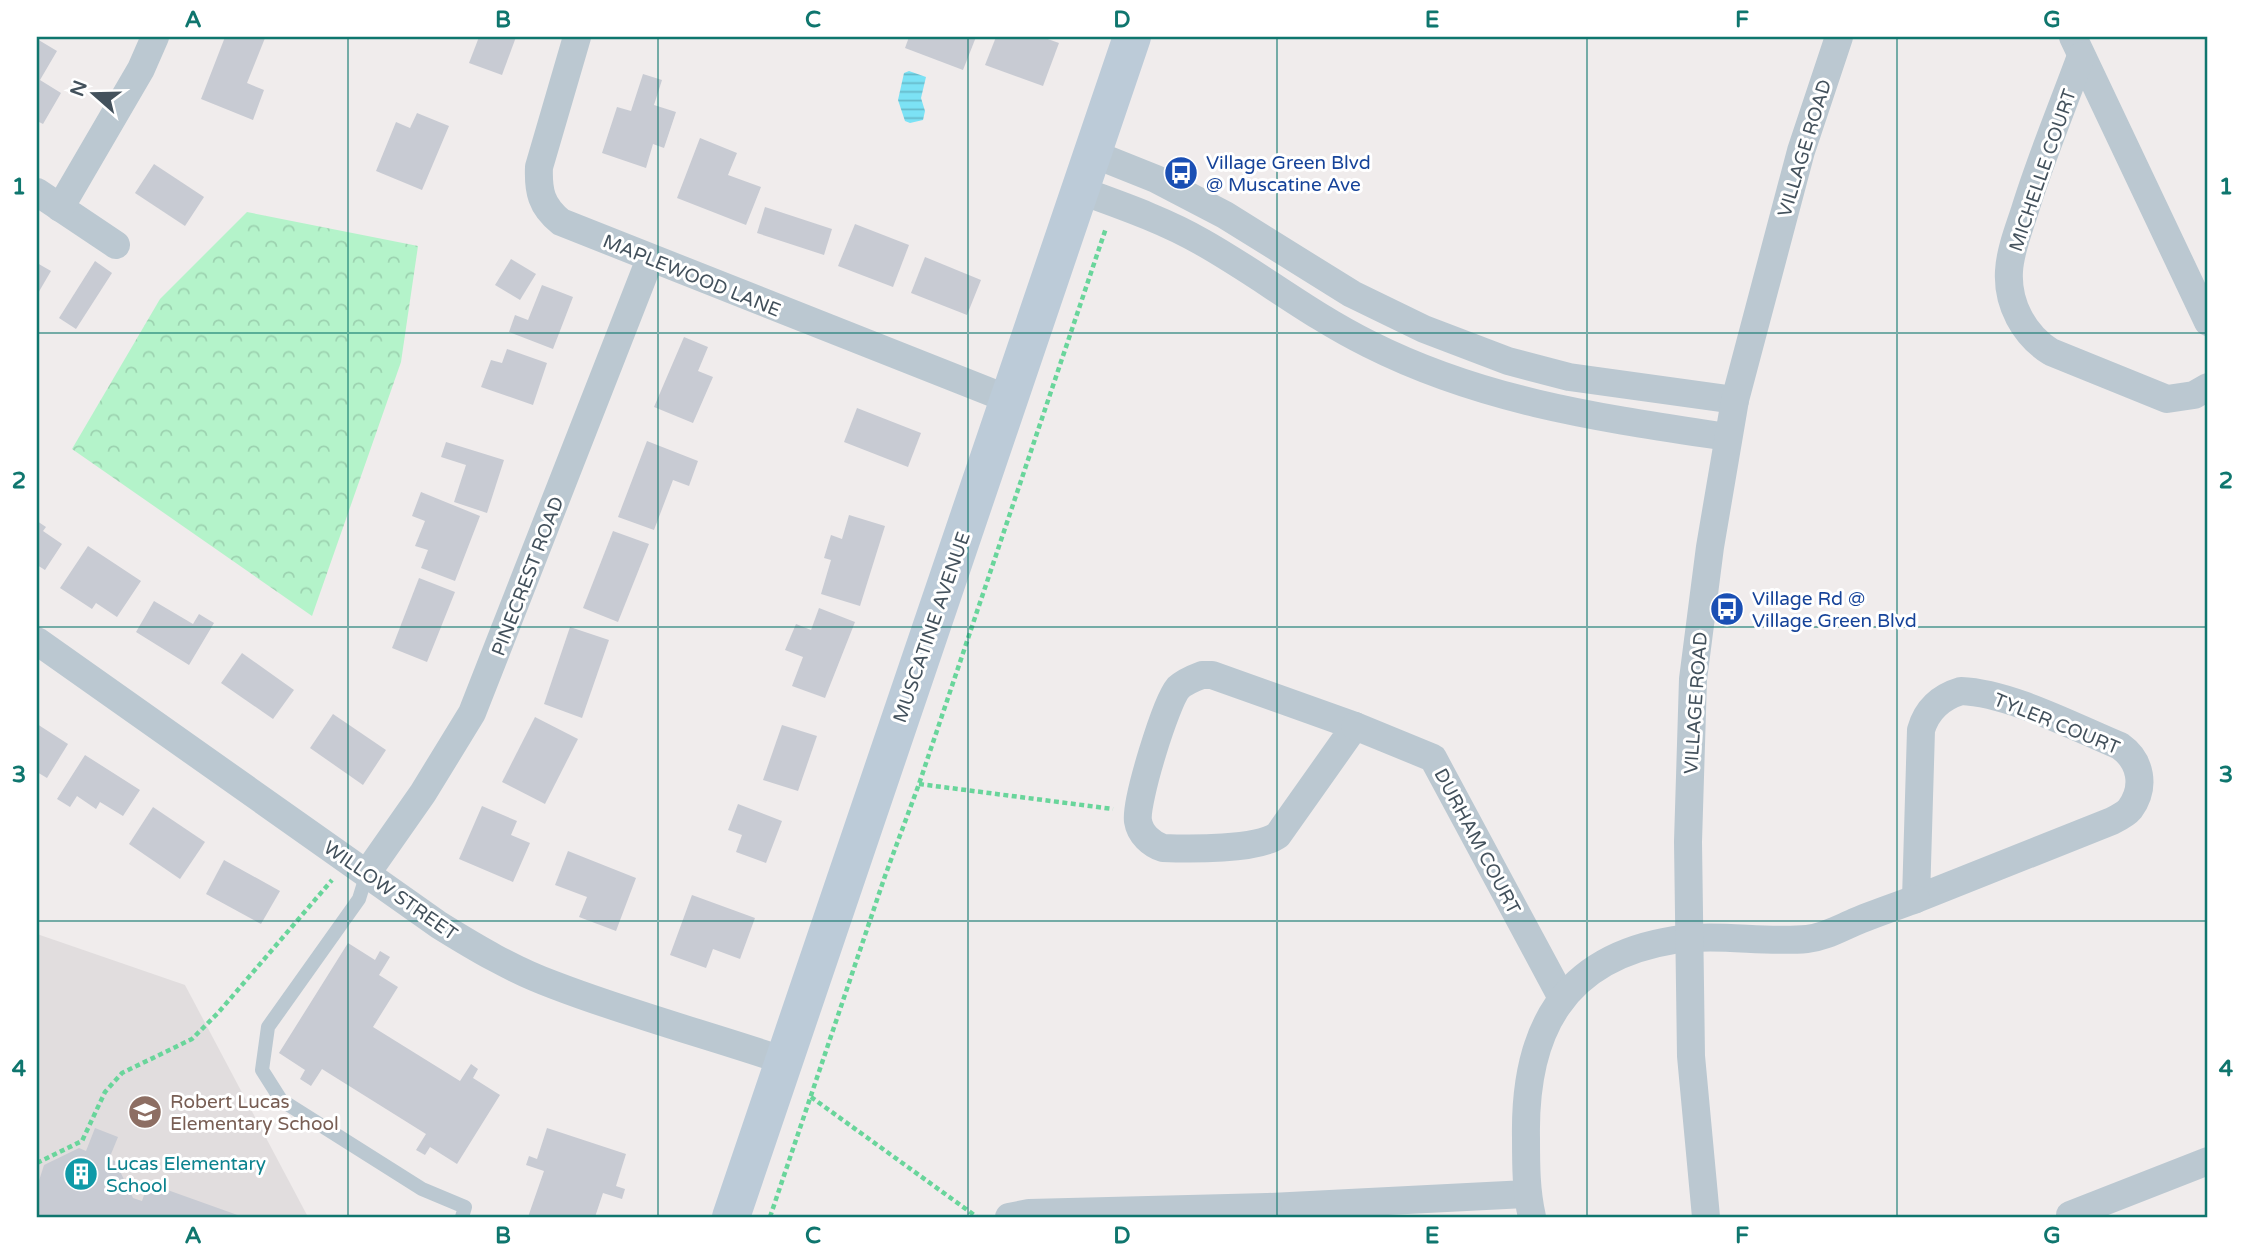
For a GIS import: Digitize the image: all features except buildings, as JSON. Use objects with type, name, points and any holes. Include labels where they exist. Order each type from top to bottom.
[{"type":"main road","name":"MUSCATINE AVENUE","points":[[731,1217],[1008,399],[1097,196],[1091,153],[1132,37]]},
{"type":"street","points":[[60,208],[141,69],[155,37]]},
{"type":"street","name":"MAPLEWOOD LANE","points":[[577,37],[540,167],[538,184],[541,199],[549,213],[561,222],[650,259],[1008,399]]},
{"type":"street","name":"VILLAGE ROAD","points":[[1706,1217],[1691,1056],[1688,939],[1693,680],[1710,547],[1735,400],[1801,151],[1839,37]]},
{"type":"street","name":"MICHELLE COURT","points":[[2077,46],[2208,321]]},
{"type":"street","name":"MICHELLE COURT","points":[[2077,46],[2017,235],[2009,270],[2010,292],[2017,313],[2036,343],[2051,352],[2167,399],[2194,395],[2208,387]]},
{"type":"street","points":[[1091,153],[1156,179],[1225,215],[1352,294],[1424,329],[1508,361],[1569,377],[1735,400]]},
{"type":"street","points":[[37,192],[116,245]]},
{"type":"street","points":[[1097,196],[1199,240],[1315,315],[1371,345],[1440,375],[1511,398],[1575,414],[1727,437]]},
{"type":"street","name":"PINECREST ROAD","points":[[367,873],[423,793],[472,713],[650,259]]},
{"type":"street","name":"WILLOW STREET","points":[[37,641],[439,925],[508,965],[554,985],[785,1061]]},
{"type":"street","name":"DURHAM COURT","points":[[1355,726],[1278,835],[1270,842],[1163,848],[1154,845],[1142,831],[1138,822],[1138,808],[1145,777],[1178,689],[1193,678],[1212,675],[1355,726],[1433,758],[1562,998]]},
{"type":"street","name":"TYLER COURT","points":[[1530,1206],[1525,1104],[1530,1073],[1538,1043],[1549,1018],[1562,998],[1579,980],[1609,959],[1648,946],[1688,939],[1807,939],[1829,934],[2112,821],[2129,811],[2135,801],[2141,778],[2137,764],[2120,746],[2030,708],[1977,691],[1951,694],[1933,707],[1925,717],[1921,730],[1916,899]]},
{"type":"street","points":[[2068,1216],[2208,1161]]},
{"type":"street","points":[[1009,1217],[1029,1213],[1262,1212],[1530,1206]]},
{"type":"lane","points":[[367,873],[359,899],[268,1027],[262,1070],[281,1100],[422,1189],[465,1207],[462,1217]]},
{"type":"path","points":[[770,1217],[885,876],[919,784],[1097,196]]},
{"type":"path","points":[[919,784],[1117,810]]},
{"type":"path","points":[[37,1163],[82,1141],[105,1092],[122,1073],[192,1039],[218,1013],[332,880]]},
{"type":"path","points":[[811,1097],[977,1217]]},
{"type":"shaded area","name":"Robert Lucas Elementary School","points":[[37,934],[185,985],[308,1217],[37,1217]]},
{"type":"green space","points":[[247,212],[418,246],[401,362],[312,616],[72,449],[160,299]]},
{"type":"water","points":[[909,71],[926,77],[921,98],[925,111],[923,120],[910,123],[905,121],[898,100],[904,73]]},
{"type":"place","name":"Village Green Blvd @ Muscatine Ave","points":[[1181,173]]},
{"type":"place","name":"Village Rd @ Village Green Blvd","points":[[1727,609]]},
{"type":"place","name":"Robert Lucas Elementary School","points":[[145,1112]]},
{"type":"place","name":"Lucas Elementary School","points":[[81,1174]]}]
